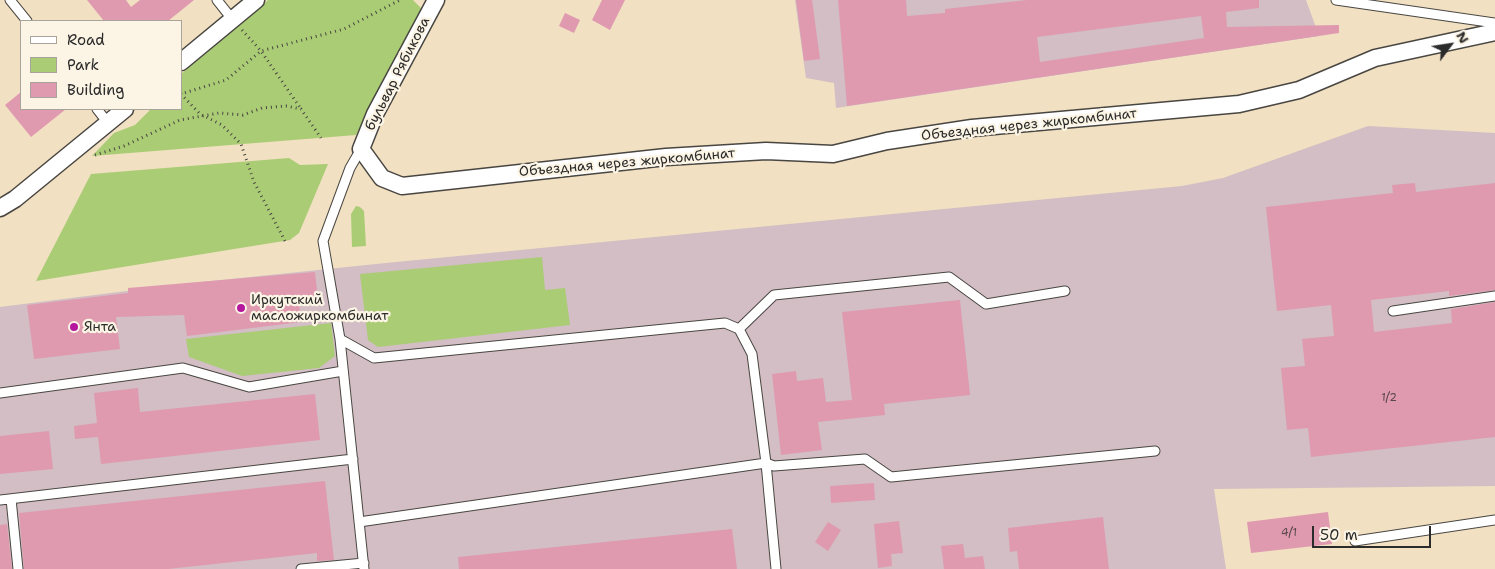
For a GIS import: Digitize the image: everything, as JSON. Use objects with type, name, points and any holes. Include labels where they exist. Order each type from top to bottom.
[{"type":"street","points":[[182,61],[235,23],[256,0]]},
{"type":"street","name":"бульвар Рябикова","points":[[361,149],[375,114],[436,0]]},
{"type":"street","name":"Объездная через жиркомбинат","points":[[361,149],[382,178],[402,186],[666,157],[766,151],[833,154],[887,141],[972,128],[1239,104],[1299,90],[1376,58],[1495,32]]},
{"type":"street","points":[[0,208],[15,199],[124,110]]},
{"type":"lane","points":[[10,0],[26,20]]},
{"type":"lane","points":[[217,0],[235,23]]},
{"type":"lane","points":[[1336,0],[1495,23]]},
{"type":"lane","points":[[98,110],[108,123]]},
{"type":"lane","points":[[301,569],[364,566],[340,339],[322,241],[350,168],[361,149]]},
{"type":"lane","points":[[739,329],[774,295],[949,277],[986,304],[1065,291]]},
{"type":"lane","points":[[1393,311],[1495,296]]},
{"type":"lane","points":[[340,339],[374,358],[725,323],[739,329],[752,354],[766,463],[776,569]]},
{"type":"lane","points":[[0,393],[183,368],[249,387],[343,371]]},
{"type":"lane","points":[[359,522],[766,463],[774,466],[865,459],[891,477],[1155,451]]},
{"type":"lane","points":[[0,500],[353,459]]},
{"type":"lane","points":[[11,499],[18,569]]},
{"type":"lane","points":[[1355,541],[1495,520]]},
{"type":"path","points":[[182,94],[226,80],[261,51],[344,29],[400,0]]},
{"type":"path","points":[[235,23],[261,51],[321,138]]},
{"type":"path","points":[[182,95],[203,116],[222,125],[241,144],[254,182],[285,241]]},
{"type":"path","points":[[92,156],[124,146],[180,120],[219,113],[243,115],[262,108],[286,106],[301,109]]},
{"type":"shaded area","points":[[795,0],[1306,0],[1319,36],[836,108],[834,83],[806,78]]},
{"type":"shaded area","points":[[1368,126],[1495,133],[1495,486],[1214,489],[1226,569],[0,569],[0,307],[182,284],[386,263],[1182,186],[1223,178]]},
{"type":"green space","points":[[268,0],[413,0],[424,11],[356,135],[92,156],[114,133],[135,125],[150,110],[182,110],[182,73]]},
{"type":"green space","points":[[289,158],[300,165],[328,164],[299,233],[290,240],[36,281],[91,174]]},
{"type":"green space","points":[[356,206],[364,211],[366,246],[352,247],[351,214]]},
{"type":"green space","points":[[542,257],[545,290],[565,288],[570,325],[378,347],[368,340],[360,274]]},
{"type":"green space","points":[[331,323],[335,356],[319,368],[242,376],[189,357],[186,339]]},
{"type":"building","points":[[87,0],[126,0],[131,7],[140,0],[194,0],[169,20],[103,20]]},
{"type":"building","points":[[602,0],[625,0],[610,30],[592,20]]},
{"type":"building","points":[[796,0],[812,0],[820,59],[804,61]]},
{"type":"building","points":[[838,0],[906,0],[907,16],[945,13],[945,9],[1027,0],[1259,0],[1259,8],[1226,12],[1227,27],[1339,25],[1339,33],[847,106]],"holes":[[[1201,16],[1204,38],[1040,62],[1037,37]]]},
{"type":"building","points":[[565,13],[580,20],[574,33],[559,26]]},
{"type":"building","points":[[20,93],[20,110],[65,110],[31,137],[5,105]]},
{"type":"building","points":[[1415,183],[1416,192],[1495,183],[1495,290],[1449,296],[1449,291],[1371,300],[1374,332],[1452,323],[1451,309],[1495,302],[1495,437],[1311,457],[1308,428],[1287,430],[1281,368],[1305,366],[1302,339],[1334,336],[1331,305],[1277,311],[1266,207],[1393,193],[1392,185]]},
{"type":"building","points":[[315,272],[318,299],[299,301],[301,322],[187,336],[184,315],[116,317],[120,349],[34,359],[27,305],[128,293],[128,288]]},
{"type":"building","points":[[960,300],[970,395],[884,404],[885,415],[818,422],[822,450],[781,455],[772,374],[796,371],[797,381],[823,378],[826,402],[852,400],[842,312]]},
{"type":"building","points":[[138,388],[140,412],[315,394],[320,440],[101,464],[98,437],[75,439],[74,426],[97,423],[94,393]]},
{"type":"building","points":[[49,431],[53,469],[0,474],[0,436]]},
{"type":"building","points":[[325,481],[334,560],[317,561],[317,553],[168,569],[24,569],[19,513]]},
{"type":"building","points":[[874,483],[875,500],[831,503],[830,486]]},
{"type":"building","points":[[1328,512],[1332,544],[1251,553],[1247,522]]},
{"type":"building","points":[[1103,517],[1109,569],[1019,569],[1017,551],[1010,552],[1008,528]]},
{"type":"building","points":[[899,521],[903,553],[891,554],[892,566],[878,568],[874,524]]},
{"type":"building","points":[[828,522],[841,530],[828,551],[815,542]]},
{"type":"building","points":[[7,524],[12,569],[0,569],[0,525]]},
{"type":"building","points":[[732,529],[737,569],[459,569],[458,557]]},
{"type":"building","points":[[963,544],[965,558],[983,556],[985,569],[944,569],[941,546]]},
{"type":"place","name":"Иркутский масложиркомбинат","points":[[241,308]]},
{"type":"place","name":"Янта","points":[[74,327]]}]
